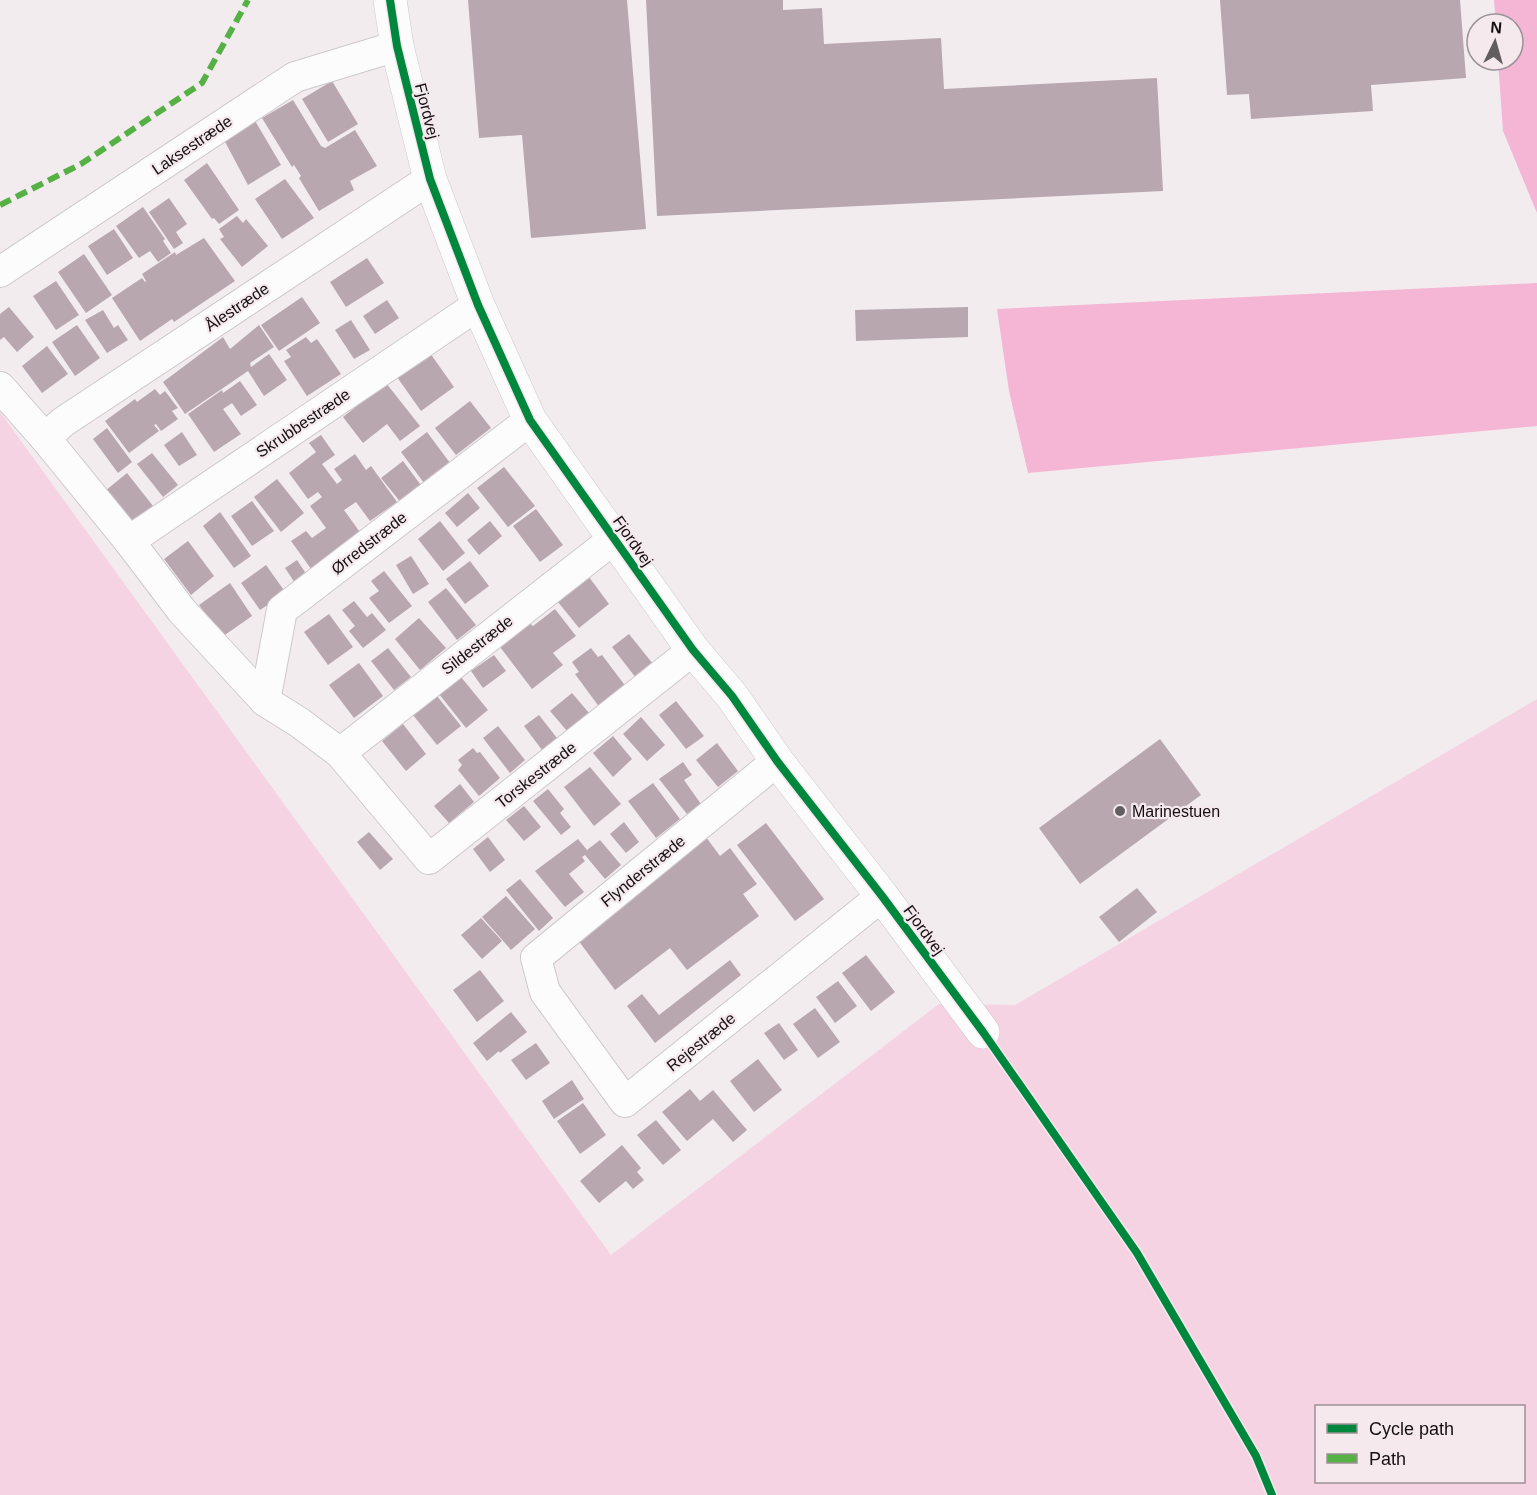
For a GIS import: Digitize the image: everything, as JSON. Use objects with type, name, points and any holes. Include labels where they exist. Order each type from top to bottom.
[{"type":"street","name":"Fjordvej","points":[[390,0],[397,46],[430,179],[478,305],[530,420],[693,650],[732,696],[777,761],[882,896],[983,1032]]},
{"type":"lane","name":"Laksestræde","points":[[0,272],[295,77],[397,46]]},
{"type":"lane","name":"Ålestræde","points":[[45,438],[63,422],[430,179]]},
{"type":"lane","name":"Skrubbestræde","points":[[129,541],[478,305]]},
{"type":"lane","points":[[0,387],[129,541],[182,611],[265,701],[300,723],[340,753]]},
{"type":"lane","name":"Ørredstræde","points":[[265,701],[282,610],[530,420]]},
{"type":"lane","name":"Sildestræde","points":[[340,753],[615,538]]},
{"type":"lane","name":"Torskestræde","points":[[340,753],[429,859],[693,650]]},
{"type":"lane","name":"Flynderstræde","points":[[545,992],[536,958],[777,761]]},
{"type":"lane","name":"Rejestræde","points":[[545,992],[625,1102],[882,896]]},
{"type":"shaded area","points":[[1494,0],[1537,0],[1537,213],[1503,131],[1499,72],[1525,72],[1525,12],[1495,12]]},
{"type":"shaded area","points":[[1537,283],[1537,426],[1028,473],[1009,391],[997,309]]},
{"type":"shaded area","points":[[0,412],[611,1255],[939,1004],[1015,1005],[1537,699],[1537,1495],[0,1495]]},
{"type":"building","points":[[468,0],[627,0],[646,229],[531,238],[522,135],[479,138]]},
{"type":"building","points":[[646,0],[783,0],[783,10],[822,8],[824,44],[941,38],[944,89],[1157,78],[1163,191],[657,216]]},
{"type":"building","points":[[1220,0],[1460,0],[1466,78],[1371,85],[1373,111],[1251,119],[1249,94],[1227,95]]},
{"type":"building","points":[[332,81],[358,124],[328,142],[302,99]]},
{"type":"building","points":[[293,100],[321,146],[325,148],[355,130],[377,166],[350,181],[354,190],[319,211],[299,178],[301,176],[294,165],[292,167],[262,118]]},
{"type":"building","points":[[254,119],[281,165],[248,185],[223,138]]},
{"type":"building","points":[[207,163],[239,210],[219,224],[214,218],[212,219],[184,180]]},
{"type":"building","points":[[285,179],[314,218],[282,239],[255,199]]},
{"type":"building","points":[[169,198],[187,224],[176,232],[183,243],[174,249],[149,212]]},
{"type":"building","points":[[143,207],[165,239],[163,241],[171,253],[158,262],[150,251],[139,258],[116,226]]},
{"type":"building","points":[[237,216],[243,223],[246,219],[268,246],[242,267],[220,239],[224,237],[219,229]]},
{"type":"building","points":[[114,229],[133,258],[107,275],[88,246]]},
{"type":"building","points":[[204,238],[235,281],[174,322],[172,319],[140,341],[112,298],[142,278],[145,282],[142,274],[175,252],[176,255]]},
{"type":"building","points":[[84,254],[112,295],[86,313],[58,272]]},
{"type":"building","points":[[367,258],[384,283],[346,307],[330,282]]},
{"type":"building","points":[[56,281],[79,315],[56,330],[33,296]]},
{"type":"building","points":[[302,297],[320,323],[279,351],[261,325]]},
{"type":"building","points":[[387,300],[399,318],[375,334],[363,316]]},
{"type":"building","points":[[9,307],[34,337],[17,352],[4,337],[0,340],[0,314]]},
{"type":"building","points":[[968,307],[968,337],[856,341],[855,310]]},
{"type":"building","points":[[103,310],[114,328],[118,325],[128,340],[107,353],[85,320]]},
{"type":"building","points":[[351,320],[370,350],[354,359],[335,330]]},
{"type":"building","points":[[77,325],[100,358],[75,376],[52,342]]},
{"type":"building","points":[[259,325],[274,347],[250,363],[251,367],[269,354],[287,380],[264,396],[248,371],[185,414],[163,382],[223,337],[230,349]]},
{"type":"building","points":[[306,337],[311,343],[317,339],[341,374],[307,396],[284,361],[291,357],[286,350]]},
{"type":"building","points":[[47,346],[68,374],[42,393],[22,366]]},
{"type":"building","points":[[430,353],[454,387],[421,411],[397,377]]},
{"type":"building","points":[[240,381],[257,405],[241,416],[232,403],[223,409],[241,434],[214,452],[188,414],[222,390],[223,393]]},
{"type":"building","points":[[386,383],[420,426],[400,441],[387,424],[363,443],[343,417]]},
{"type":"building","points":[[155,389],[160,395],[165,391],[178,408],[172,411],[178,419],[161,431],[156,424],[154,425],[159,431],[129,453],[105,421],[135,399],[137,402]]},
{"type":"building","points":[[470,401],[491,428],[456,455],[435,428]]},
{"type":"building","points":[[107,428],[132,462],[118,473],[93,439]]},
{"type":"building","points":[[182,432],[197,455],[179,466],[164,445]]},
{"type":"building","points":[[427,432],[453,467],[427,487],[401,452]]},
{"type":"building","points":[[321,435],[335,455],[322,464],[337,484],[342,480],[334,469],[355,454],[366,470],[371,466],[397,502],[370,521],[356,502],[344,510],[362,535],[314,573],[291,541],[306,531],[312,538],[326,528],[310,506],[322,497],[318,492],[308,499],[289,473],[316,452],[309,443]]},
{"type":"building","points":[[152,453],[178,485],[163,497],[137,464]]},
{"type":"building","points":[[403,461],[423,488],[402,504],[381,478]]},
{"type":"building","points":[[504,467],[535,506],[508,527],[477,488]]},
{"type":"building","points":[[127,473],[153,506],[130,523],[105,491]]},
{"type":"building","points":[[277,479],[304,513],[281,532],[254,497]]},
{"type":"building","points":[[468,493],[480,508],[457,527],[445,513]]},
{"type":"building","points":[[252,501],[274,531],[252,546],[231,516]]},
{"type":"building","points":[[536,509],[563,545],[540,562],[513,526]]},
{"type":"building","points":[[220,512],[251,556],[234,568],[203,526]]},
{"type":"building","points":[[440,521],[465,553],[443,571],[418,539]]},
{"type":"building","points":[[490,521],[502,536],[479,555],[467,540]]},
{"type":"building","points":[[188,541],[214,576],[191,595],[164,559]]},
{"type":"building","points":[[411,556],[429,584],[413,594],[396,565]]},
{"type":"building","points":[[297,560],[307,575],[295,583],[285,568]]},
{"type":"building","points":[[470,561],[489,586],[465,604],[446,579]]},
{"type":"building","points":[[266,565],[286,593],[260,610],[241,583]]},
{"type":"building","points":[[384,571],[412,606],[389,623],[369,598],[379,591],[371,581]]},
{"type":"building","points":[[589,577],[609,604],[579,628],[558,602]]},
{"type":"building","points":[[230,583],[252,616],[222,637],[199,605]]},
{"type":"building","points":[[446,588],[476,625],[457,640],[428,602]]},
{"type":"building","points":[[354,601],[367,617],[372,613],[386,630],[363,648],[349,631],[355,626],[342,610]]},
{"type":"building","points":[[555,609],[576,636],[553,653],[563,665],[532,689],[497,643],[527,620],[533,626]]},
{"type":"building","points":[[329,614],[353,647],[328,665],[304,632]]},
{"type":"building","points":[[419,618],[446,648],[420,670],[395,639]]},
{"type":"building","points":[[629,634],[653,664],[636,678],[612,647]]},
{"type":"building","points":[[388,648],[411,677],[394,690],[371,661]]},
{"type":"building","points":[[591,648],[598,657],[602,655],[627,688],[600,708],[575,674],[579,672],[572,662]]},
{"type":"building","points":[[494,655],[506,671],[483,688],[471,671]]},
{"type":"building","points":[[359,663],[383,696],[354,718],[329,685]]},
{"type":"building","points":[[461,677],[488,710],[466,728],[439,694]]},
{"type":"building","points":[[572,693],[589,713],[567,731],[550,711]]},
{"type":"building","points":[[437,696],[461,726],[437,745],[413,715]]},
{"type":"building","points":[[676,701],[704,736],[686,749],[659,715]]},
{"type":"building","points":[[539,715],[557,738],[542,750],[524,726]]},
{"type":"building","points":[[641,717],[665,745],[647,761],[623,734]]},
{"type":"building","points":[[403,724],[426,754],[406,771],[382,741]]},
{"type":"building","points":[[498,726],[525,760],[510,773],[483,738]]},
{"type":"building","points":[[613,736],[632,759],[613,777],[593,753]]},
{"type":"building","name":"Marinestuen","points":[[1160,739],[1201,795],[1080,884],[1039,828]]},
{"type":"building","points":[[717,743],[738,771],[718,787],[696,760]]},
{"type":"building","points":[[473,748],[477,753],[480,752],[500,778],[479,796],[458,770],[462,765],[458,760]]},
{"type":"building","points":[[683,762],[692,775],[684,780],[701,804],[687,814],[659,779]]},
{"type":"building","points":[[590,767],[621,804],[594,826],[564,787]]},
{"type":"building","points":[[653,783],[680,819],[656,838],[628,801]]},
{"type":"building","points":[[460,784],[474,802],[449,823],[434,806]]},
{"type":"building","points":[[548,789],[564,809],[560,813],[571,827],[561,835],[533,801]]},
{"type":"building","points":[[524,806],[541,827],[524,841],[506,820]]},
{"type":"building","points":[[624,822],[639,842],[626,853],[610,834]]},
{"type":"building","points":[[766,823],[824,899],[795,921],[737,845]]},
{"type":"building","points":[[369,832],[393,859],[380,870],[357,842]]},
{"type":"building","points":[[488,837],[505,860],[490,872],[473,849]]},
{"type":"building","points":[[706,837],[720,856],[730,848],[757,884],[743,894],[759,916],[687,970],[670,948],[615,990],[575,936]]},
{"type":"building","points":[[578,839],[587,850],[600,840],[621,865],[605,879],[585,855],[582,857],[585,861],[569,874],[584,892],[565,907],[535,871]]},
{"type":"building","points":[[520,879],[553,918],[539,931],[506,890]]},
{"type":"building","points":[[1137,888],[1157,912],[1119,942],[1099,917]]},
{"type":"building","points":[[506,896],[535,929],[511,950],[482,917]]},
{"type":"building","points":[[481,918],[502,941],[482,959],[461,935]]},
{"type":"building","points":[[866,955],[895,992],[871,1011],[842,973]]},
{"type":"building","points":[[730,960],[741,975],[655,1043],[627,1006],[642,994],[659,1015]]},
{"type":"building","points":[[480,970],[504,1001],[477,1022],[453,990]]},
{"type":"building","points":[[838,981],[857,1006],[835,1023],[816,997]]},
{"type":"building","points":[[815,1008],[840,1042],[818,1058],[793,1024]]},
{"type":"building","points":[[511,1012],[527,1032],[487,1061],[473,1043]]},
{"type":"building","points":[[779,1023],[798,1050],[784,1060],[764,1033]]},
{"type":"building","points":[[536,1043],[550,1063],[526,1080],[511,1060]]},
{"type":"building","points":[[758,1059],[782,1090],[754,1112],[730,1081]]},
{"type":"building","points":[[572,1080],[584,1099],[554,1119],[542,1101]]},
{"type":"building","points":[[690,1089],[700,1101],[713,1090],[747,1130],[733,1142],[713,1119],[687,1141],[662,1112]]},
{"type":"building","points":[[583,1103],[606,1135],[580,1154],[557,1121]]},
{"type":"building","points":[[656,1120],[681,1150],[663,1165],[637,1135]]},
{"type":"building","points":[[622,1145],[641,1168],[637,1172],[644,1180],[633,1189],[626,1181],[599,1203],[580,1181]]},
{"type":"marked path","points":[[0,205],[81,164],[202,83],[248,0]]},
{"type":"cycle path","points":[[390,0],[397,46],[430,179],[478,305],[530,420],[693,650],[732,696],[777,761],[882,896],[983,1032],[1137,1253],[1256,1456],[1272,1495]]},
{"type":"place","name":"Marinestuen","points":[[1120,811]]}]
